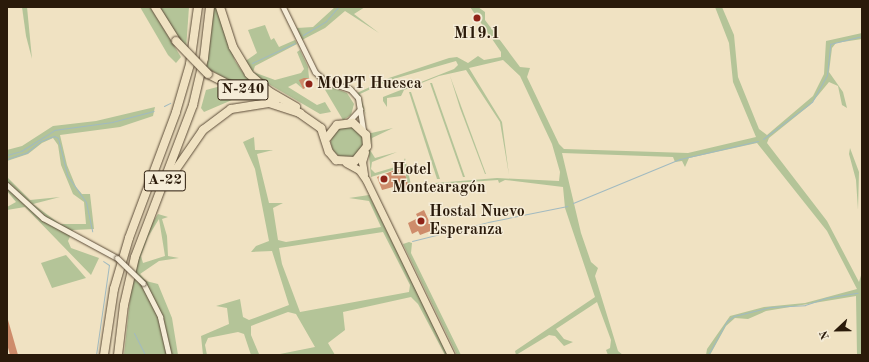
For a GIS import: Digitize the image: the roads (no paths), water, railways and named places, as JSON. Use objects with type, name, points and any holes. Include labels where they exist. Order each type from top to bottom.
[{"type":"highway","name":"N-240","points":[[155,7],[176,42],[208,74],[240,89],[281,101],[322,125]]},
{"type":"highway","points":[[190,64],[193,7]]},
{"type":"highway","name":"A-22","points":[[104,355],[110,310],[121,264],[163,153],[190,64],[198,7]]},
{"type":"highway","name":"A-22","points":[[118,355],[119,339],[135,257],[193,105],[204,58],[210,7]]},
{"type":"highway","points":[[220,7],[233,46],[249,74],[270,92],[300,111]]},
{"type":"highway","points":[[119,339],[130,280],[146,233],[170,181],[196,138],[221,115],[250,104],[279,105],[300,111]]},
{"type":"highway","points":[[348,122],[363,130],[367,140],[365,152],[355,161],[346,163],[332,156],[322,125],[337,125],[348,122]]},
{"type":"highway","points":[[327,138],[337,125]]},
{"type":"main road","points":[[365,152],[362,169],[366,180],[451,355]]},
{"type":"main road","points":[[346,163],[359,170],[366,180]]},
{"type":"street","points":[[283,7],[315,72],[325,80],[350,89],[360,106],[363,130]]},
{"type":"street","points":[[348,122],[359,112],[360,106]]},
{"type":"street","points":[[7,185],[43,218],[117,258],[143,283],[160,317],[169,355]]},
{"type":"waterway","points":[[303,35],[326,21],[338,7]]},
{"type":"waterway","points":[[763,139],[812,102],[827,75],[830,44],[862,36]]},
{"type":"waterway","points":[[252,63],[295,43]]},
{"type":"waterway","points":[[164,106],[170,103]]},
{"type":"waterway","points":[[7,155],[21,151],[54,130],[112,122],[154,111]]},
{"type":"waterway","points":[[7,159],[26,153],[41,141],[54,136],[58,138],[67,175],[86,202],[92,231]]},
{"type":"waterway","points":[[573,203],[680,159],[758,141]]},
{"type":"waterway","points":[[412,241],[488,222],[567,206]]},
{"type":"waterway","points":[[96,355],[109,265],[103,261]]},
{"type":"waterway","points":[[708,355],[727,321],[734,316],[770,307],[805,305],[825,298],[858,293]]},
{"type":"waterway","points":[[134,333],[145,355]]},
{"type":"place","name":"M19.1","points":[[477,18]]},
{"type":"place","name":"MOPT Huesca","points":[[309,84]]},
{"type":"place","name":"Hotel Montearagón","points":[[384,179]]},
{"type":"place","name":"Hostal Nuevo Esperanza","points":[[421,221]]}]
